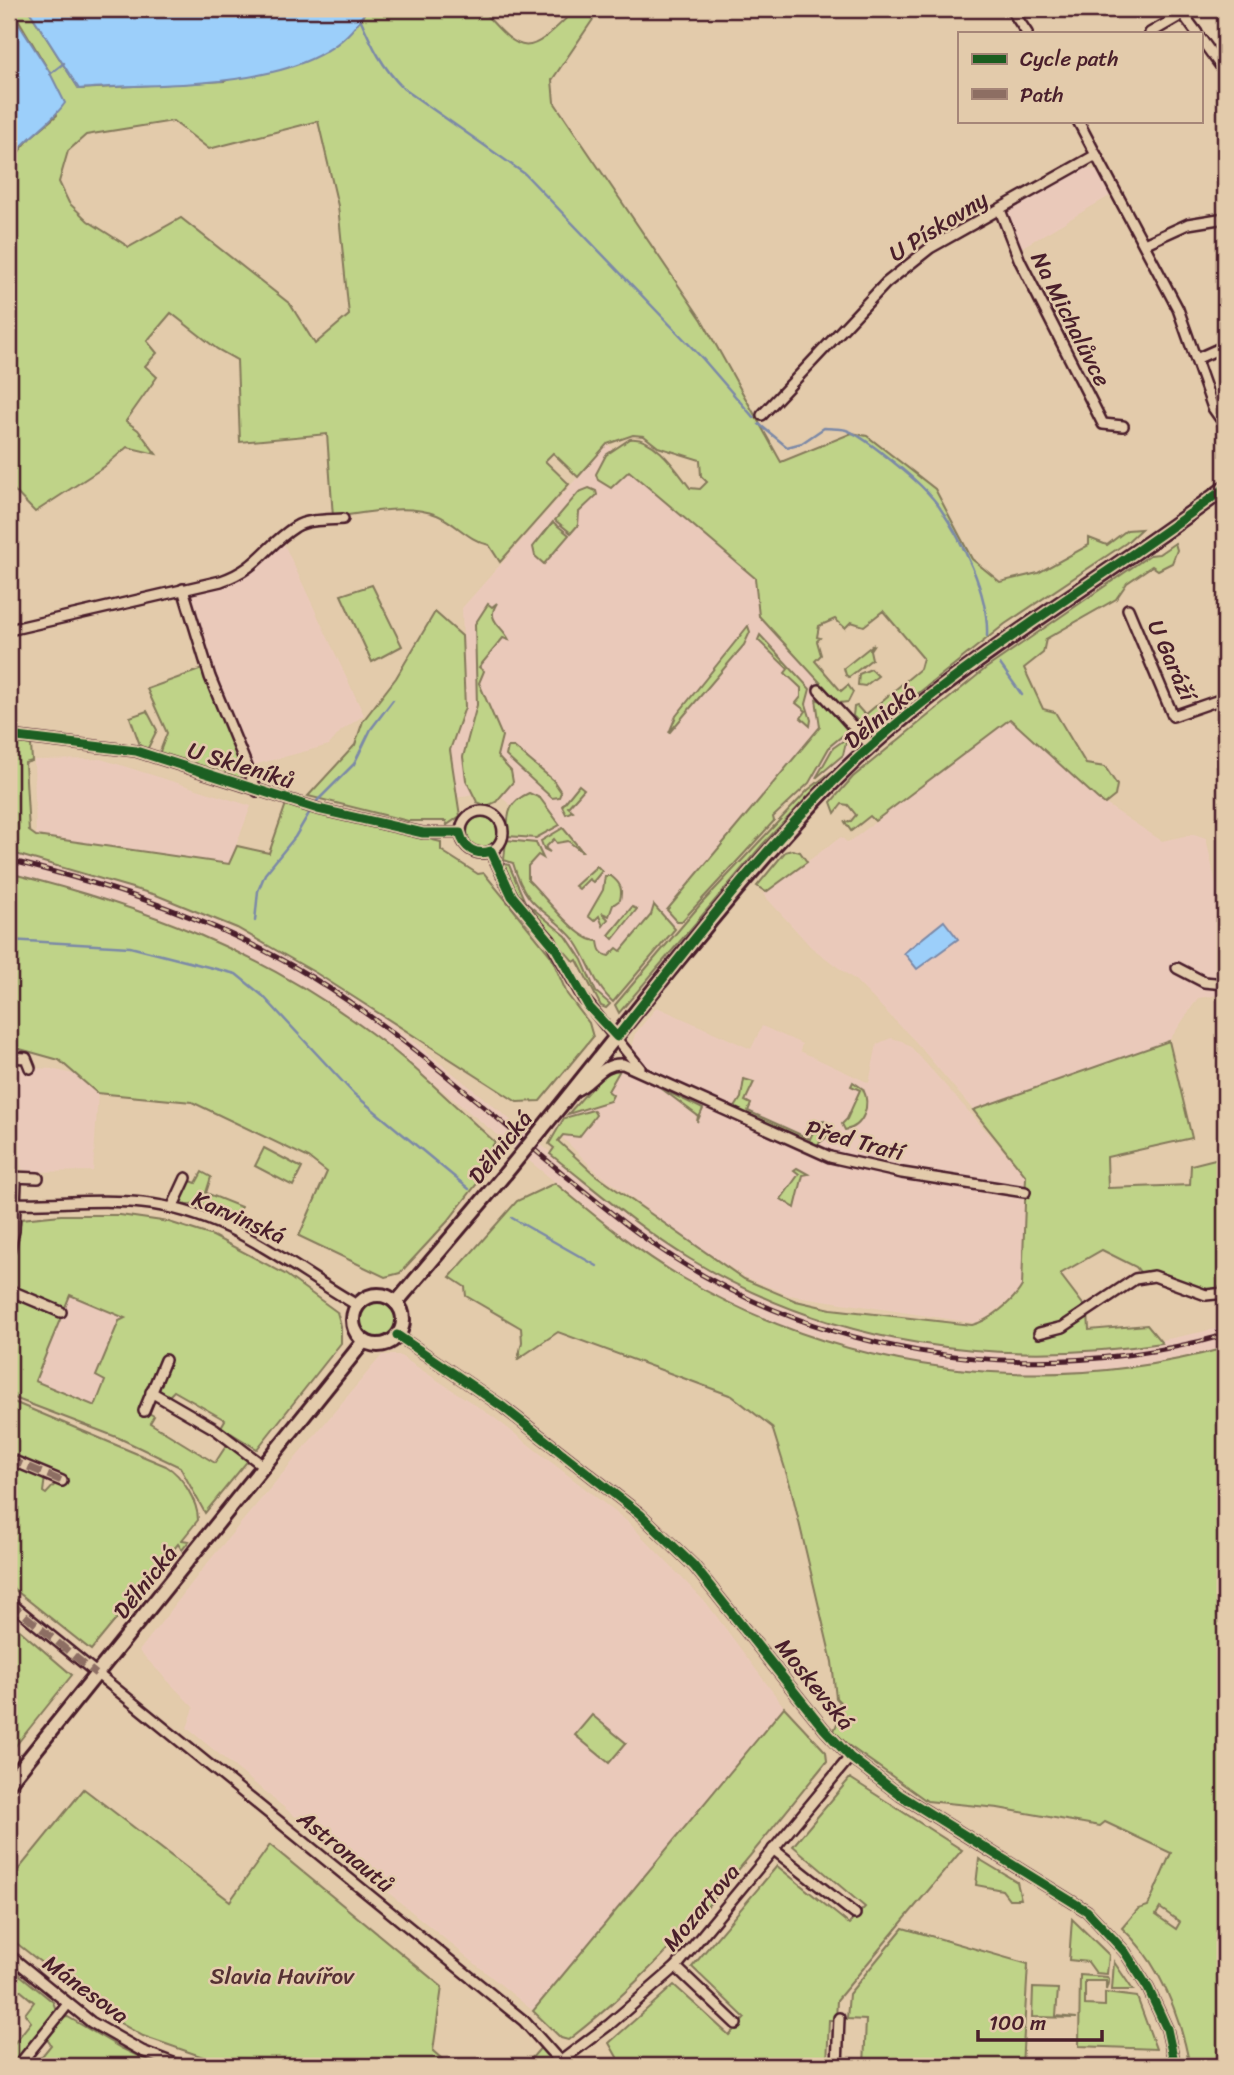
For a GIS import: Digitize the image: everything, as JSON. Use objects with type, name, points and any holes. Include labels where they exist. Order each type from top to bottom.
[{"type":"street","points":[[1014,10],[1026,32]]},
{"type":"street","points":[[1152,32],[1183,14],[1196,32]]},
{"type":"street","points":[[1202,39],[1225,72]]},
{"type":"street","points":[[1079,122],[1178,309],[1213,408],[1225,425]]},
{"type":"street","name":"U Pískovny","points":[[762,415],[886,283],[930,248],[1096,155]]},
{"type":"street","name":"Na Michalůvce","points":[[999,210],[1020,261],[1102,424],[1124,426]]},
{"type":"street","points":[[1144,244],[1188,224],[1225,218]]},
{"type":"street","points":[[1196,359],[1225,346]]},
{"type":"street","name":"Dělnická","points":[[396,1303],[505,1174],[731,895],[818,798],[871,746],[970,666],[1225,488]]},
{"type":"street","points":[[9,630],[240,574],[257,563],[296,526],[343,519]]},
{"type":"street","name":"U Skleníků","points":[[183,589],[210,677],[257,792]]},
{"type":"street","name":"U Garáží","points":[[1128,609],[1173,716],[1225,698]]},
{"type":"street","points":[[820,690],[871,746]]},
{"type":"street","name":"U Skleníků","points":[[9,736],[136,751],[257,792],[308,806],[423,833],[460,834]]},
{"type":"street","points":[[472,813],[492,813],[500,821],[503,832],[500,843],[491,851],[474,852],[464,845],[460,834],[462,824],[472,813]]},
{"type":"street","points":[[491,851],[512,896],[550,940],[583,998],[617,1037]]},
{"type":"street","points":[[1177,968],[1204,982],[1225,984]]},
{"type":"street","name":"Před Tratí","points":[[617,1037],[631,1060],[647,1073]]},
{"type":"street","points":[[9,1057],[26,1058],[30,1068]]},
{"type":"street","name":"Před Tratí","points":[[571,1093],[586,1087],[600,1071],[612,1064],[623,1064],[830,1157],[912,1175],[1025,1192]]},
{"type":"street","points":[[9,1148],[11,1177],[16,1183],[9,1251]]},
{"type":"street","points":[[11,1177],[38,1178]]},
{"type":"street","points":[[172,1208],[186,1178]]},
{"type":"street","name":"Karvinská","points":[[12,1203],[93,1201],[144,1203],[172,1208],[218,1223],[274,1250],[357,1305]]},
{"type":"street","points":[[1039,1333],[1063,1327],[1135,1279],[1154,1276],[1206,1295],[1225,1293]]},
{"type":"street","points":[[9,1290],[61,1312]]},
{"type":"street","points":[[376,1295],[396,1303],[403,1320],[397,1335],[380,1344],[365,1341],[353,1324],[357,1305],[376,1295]]},
{"type":"street","name":"Moskevská","points":[[397,1335],[506,1409],[640,1514],[694,1566],[824,1729],[850,1757],[900,1795],[1087,1911],[1125,1952],[1148,1988],[1167,2029],[1175,2066]]},
{"type":"street","name":"Dělnická","points":[[9,1783],[365,1341]]},
{"type":"street","points":[[144,1410],[165,1360]]},
{"type":"street","points":[[151,1392],[215,1429],[265,1467]]},
{"type":"street","points":[[9,1459],[62,1481]]},
{"type":"street","name":"Astronautů","points":[[9,1602],[524,2021],[563,2064]]},
{"type":"street","name":"Mozartova","points":[[563,2064],[676,1966],[850,1757]]},
{"type":"street","points":[[774,1849],[855,1914]]},
{"type":"street","name":"Mánesova","points":[[9,1955],[101,2028],[142,2050],[181,2066]]},
{"type":"street","points":[[676,1966],[736,2024]]},
{"type":"street","points":[[18,2066],[68,2004]]},
{"type":"street","points":[[836,2066],[839,2018]]},
{"type":"shaded area","points":[[1081,167],[1095,170],[1113,194],[1019,249],[1002,211]]},
{"type":"shaded area","points":[[607,444],[721,533],[773,594],[855,733],[854,747],[846,758],[796,793],[724,869],[605,1007],[578,957],[526,905],[504,860],[503,848],[508,834],[506,817],[513,807],[501,797],[487,806],[477,802],[472,794],[457,798],[450,750],[465,707],[462,608]]},
{"type":"shaded area","points":[[284,544],[364,715],[341,731],[329,745],[250,766],[213,674],[189,601],[195,592],[241,578]]},
{"type":"shaded area","points":[[1010,719],[1098,799],[1162,841],[1194,834],[1206,838],[1225,926],[1225,994],[1198,998],[1169,1041],[973,1110],[915,1041],[855,980],[811,947],[763,894],[841,837],[848,843]]},
{"type":"shaded area","points":[[101,759],[251,806],[229,864],[36,836],[34,760]]},
{"type":"shaded area","points":[[9,852],[101,877],[180,903],[290,957],[386,1019],[640,1225],[692,1260],[772,1302],[846,1328],[900,1340],[1020,1354],[1120,1349],[1225,1327],[1225,1348],[1123,1369],[1053,1374],[996,1373],[925,1365],[868,1353],[764,1320],[682,1277],[628,1241],[374,1035],[306,989],[228,946],[173,922],[9,873]]},
{"type":"shaded area","points":[[657,1007],[751,1049],[762,1026],[802,1044],[800,1051],[869,1083],[877,1044],[891,1038],[912,1048],[1026,1176],[1022,1286],[1017,1294],[988,1317],[975,1323],[789,1295],[745,1277],[685,1238],[596,1171],[554,1129],[609,1071],[624,1070],[722,1114],[726,1106],[644,1065],[633,1053],[635,1034]]},
{"type":"shaded area","points":[[18,1067],[52,1069],[77,1075],[98,1093],[93,1171],[31,1172],[22,1169],[9,1100],[11,1078]]},
{"type":"shaded area","points":[[70,1295],[125,1318],[96,1376],[106,1381],[95,1406],[35,1381]]},
{"type":"shaded area","points":[[382,1355],[399,1355],[492,1416],[628,1522],[708,1605],[784,1707],[533,2011],[187,1728],[194,1708],[139,1651],[209,1561]]},
{"type":"green space","points":[[12,9],[28,9],[79,89],[225,81],[361,20],[366,9],[481,9],[508,37],[518,44],[528,45],[548,35],[576,9],[600,9],[552,80],[554,102],[702,320],[781,462],[852,433],[867,436],[935,489],[972,559],[1000,582],[1038,573],[1089,545],[1089,538],[1107,545],[1127,530],[1141,529],[1126,543],[1005,624],[886,719],[858,721],[853,716],[854,707],[857,706],[865,715],[920,669],[923,658],[883,611],[864,626],[851,622],[845,628],[835,619],[819,626],[817,637],[820,638],[817,641],[821,655],[815,661],[841,691],[848,685],[853,692],[848,702],[839,703],[759,616],[755,578],[629,471],[611,488],[598,480],[596,474],[606,455],[630,439],[648,443],[657,449],[690,488],[700,489],[707,482],[701,476],[700,460],[658,447],[644,436],[633,435],[607,444],[578,477],[553,453],[545,461],[569,484],[500,562],[489,545],[444,518],[425,511],[399,509],[333,517],[327,434],[240,442],[237,360],[217,349],[171,313],[147,341],[157,353],[145,366],[157,377],[126,421],[138,430],[156,454],[127,447],[104,467],[35,512],[9,485],[9,164],[30,138],[57,115],[49,71]],"holes":[[[173,121],[209,149],[318,121],[338,206],[349,315],[315,344],[290,304],[181,218],[129,247],[88,221],[69,203],[59,182],[68,151],[86,135]]]},
{"type":"green space","points":[[589,488],[596,491],[597,495],[579,512],[578,525],[571,533],[555,520],[579,492]]},
{"type":"green space","points":[[553,522],[569,535],[544,564],[535,556],[533,547]]},
{"type":"green space","points":[[1175,543],[1177,550],[1172,563],[1158,570],[1152,566],[1127,583],[1116,599],[1046,639],[1043,653],[1024,668],[1043,709],[1055,712],[1086,764],[1105,767],[1117,785],[1115,796],[1105,804],[1010,719],[875,821],[870,816],[851,831],[845,822],[851,821],[856,815],[848,805],[842,804],[835,813],[831,802],[853,777],[985,669],[1150,555],[1159,554]]},
{"type":"green space","points":[[372,585],[402,646],[372,662],[341,595]]},
{"type":"green space","points":[[497,603],[494,619],[509,640],[503,638],[479,667],[484,671],[479,683],[502,736],[497,756],[511,771],[513,782],[496,802],[487,806],[477,802],[466,780],[463,757],[477,705],[475,624],[488,604],[492,607]]},
{"type":"green space","points":[[435,612],[462,636],[465,707],[450,750],[460,816],[447,825],[446,821],[408,821],[308,796],[355,745],[363,721],[396,678]]},
{"type":"green space","points":[[748,626],[750,632],[744,645],[669,733],[676,716]]},
{"type":"green space","points":[[760,635],[810,689],[806,704],[810,726],[801,718],[806,711],[796,703],[801,697],[801,688],[785,673],[788,669],[758,640]]},
{"type":"green space","points":[[874,644],[870,650],[872,659],[849,677],[846,675],[844,668]]},
{"type":"green space","points":[[205,668],[242,768],[242,777],[236,781],[159,754],[167,733],[147,689]]},
{"type":"green space","points":[[871,669],[878,676],[865,686],[858,685],[859,674]]},
{"type":"green space","points":[[816,699],[824,702],[848,731],[830,746],[809,783],[773,817],[774,821],[682,921],[677,921],[667,910],[820,727]]},
{"type":"green space","points":[[147,711],[157,730],[147,750],[141,748],[130,717]]},
{"type":"green space","points":[[847,738],[843,755],[816,778],[833,748]]},
{"type":"green space","points":[[9,741],[31,745],[32,761],[25,763],[29,831],[36,836],[229,864],[237,846],[269,853],[286,804],[441,842],[441,850],[445,853],[478,874],[484,873],[551,956],[567,994],[589,1023],[593,1037],[540,1101],[517,1102],[316,973],[237,928],[156,895],[9,852]]},
{"type":"green space","points":[[508,747],[514,747],[553,780],[561,792],[559,797],[552,798],[506,756]]},
{"type":"green space","points":[[831,772],[763,844],[619,1013],[615,1005],[700,905],[808,790]]},
{"type":"green space","points":[[579,785],[584,789],[568,807],[573,811],[566,814],[562,806]]},
{"type":"green space","points":[[529,793],[540,798],[560,825],[536,838],[507,836],[508,816],[512,806]]},
{"type":"green space","points":[[482,817],[492,822],[497,832],[492,842],[482,847],[472,842],[467,832],[472,822]]},
{"type":"green space","points":[[563,828],[582,851],[568,841],[557,843],[554,839],[545,848],[550,852],[544,849],[541,841]]},
{"type":"green space","points":[[506,840],[536,843],[543,858],[538,855],[528,866],[528,880],[571,926],[590,939],[598,941],[604,954],[609,956],[617,948],[621,951],[651,915],[654,905],[675,929],[613,1002],[601,988],[576,942],[532,902],[525,892],[513,863],[504,860]]},
{"type":"green space","points":[[785,852],[800,852],[807,862],[766,892],[757,886]]},
{"type":"green space","points":[[504,864],[509,865],[525,902],[566,936],[582,960],[596,992],[610,1004],[606,1008],[601,1006],[577,960],[574,962],[525,904]]},
{"type":"green space","points":[[597,866],[602,871],[593,882],[589,879],[579,889],[575,886]]},
{"type":"green space","points":[[9,873],[106,900],[198,934],[286,978],[329,1004],[403,1058],[495,1142],[486,1156],[482,1177],[448,1221],[400,1273],[385,1277],[299,1236],[327,1172],[309,1158],[192,1102],[97,1093],[59,1060],[20,1049],[9,1050]]},
{"type":"green space","points":[[605,876],[611,876],[617,881],[621,892],[620,900],[613,905],[609,916],[602,913],[608,919],[603,926],[599,916],[594,921],[588,916],[603,890]]},
{"type":"green space","points":[[632,907],[637,909],[613,939],[609,935]]},
{"type":"green space","points":[[1169,1041],[1192,1138],[1107,1157],[1108,1188],[1190,1185],[1191,1165],[1219,1158],[1222,1172],[1225,1171],[1225,1293],[1206,1295],[1145,1278],[1136,1267],[1102,1250],[1060,1274],[1088,1311],[1089,1330],[1147,1325],[1162,1343],[1040,1353],[918,1343],[859,1330],[801,1312],[745,1289],[690,1259],[636,1222],[550,1154],[554,1148],[549,1144],[564,1118],[593,1110],[596,1115],[579,1137],[563,1135],[558,1141],[594,1174],[744,1279],[796,1301],[831,1309],[972,1325],[1000,1310],[1022,1286],[1026,1176],[973,1110]]},
{"type":"green space","points":[[620,1070],[608,1091],[613,1095],[610,1101],[568,1114],[601,1077]]},
{"type":"green space","points":[[744,1079],[754,1082],[745,1101],[751,1104],[748,1111],[810,1139],[817,1123],[824,1121],[830,1129],[827,1137],[814,1147],[734,1109],[741,1098]]},
{"type":"green space","points":[[853,1082],[863,1089],[866,1108],[857,1125],[845,1130],[842,1124],[860,1090],[851,1086]]},
{"type":"green space","points":[[662,1089],[703,1109],[697,1122],[698,1116]]},
{"type":"green space","points":[[264,1148],[302,1168],[293,1186],[255,1166]]},
{"type":"green space","points":[[797,1168],[808,1174],[803,1175],[795,1208],[781,1199],[799,1174],[794,1170]]},
{"type":"green space","points":[[202,1172],[211,1177],[206,1193],[241,1207],[234,1219],[226,1221],[200,1203],[181,1205],[180,1198],[188,1180],[196,1183]]},
{"type":"green space","points":[[555,1183],[633,1245],[683,1278],[746,1311],[811,1336],[878,1356],[947,1368],[1016,1373],[1086,1372],[1156,1363],[1225,1348],[1225,2066],[1190,2066],[1181,2028],[1167,1991],[1148,1958],[1122,1928],[1138,1909],[1148,1906],[1171,1853],[1105,1822],[1100,1826],[998,1808],[927,1801],[848,1745],[834,1731],[838,1721],[837,1706],[840,1702],[836,1698],[832,1662],[791,1488],[772,1427],[732,1396],[558,1332],[518,1359],[522,1342],[521,1328],[466,1296],[465,1287],[450,1277],[517,1201]],"holes":[[[1160,1908],[1180,1922],[1176,1929],[1156,1915]]]},
{"type":"green space","points":[[61,1215],[120,1215],[169,1222],[213,1236],[285,1274],[337,1312],[341,1326],[341,1343],[257,1449],[221,1427],[225,1420],[174,1391],[169,1396],[148,1387],[140,1408],[154,1416],[150,1423],[215,1463],[228,1443],[250,1458],[205,1513],[180,1467],[119,1438],[9,1396],[9,1270],[17,1247],[21,1219]],"holes":[[[70,1295],[125,1318],[119,1321],[96,1376],[105,1381],[95,1406],[35,1381]]]},
{"type":"green space","points":[[378,1300],[391,1306],[397,1319],[391,1332],[378,1338],[365,1332],[359,1319],[365,1306]]},
{"type":"green space","points":[[9,1400],[166,1466],[183,1482],[195,1505],[198,1520],[182,1540],[189,1541],[182,1550],[178,1544],[91,1650],[9,1585],[9,1461],[45,1477],[43,1492],[46,1494],[57,1482],[9,1457]]},
{"type":"green space","points":[[9,1621],[72,1675],[9,1754]]},
{"type":"green space","points":[[784,1707],[826,1752],[827,1761],[737,1872],[674,1944],[605,2010],[568,2040],[561,2038],[533,2011]]},
{"type":"green space","points":[[592,1715],[626,1743],[609,1763],[575,1735]]},
{"type":"green space","points":[[850,1778],[962,1850],[837,2000],[836,2020],[829,2020],[827,2063],[833,2066],[622,2066],[609,2043],[674,1985],[729,2035],[745,2018],[692,1967],[777,1866],[849,1924],[865,1907],[793,1846]]},
{"type":"green space","name":"Slavia Havířov","points":[[84,1789],[230,1901],[270,1845],[442,1987],[433,2051],[450,2066],[229,2066],[143,2036],[113,2019],[15,1942],[9,1920],[9,1881]]},
{"type":"green space","points":[[979,1859],[1017,1882],[1021,1899],[1009,1899],[1002,1890],[976,1885]]},
{"type":"green space","points":[[1072,1919],[1109,1955],[1107,1974],[1096,1973],[1088,1962],[1069,1960]]},
{"type":"green space","points":[[903,1928],[1028,1964],[1022,2066],[864,2066],[866,2020],[847,2019],[849,1994]]},
{"type":"green space","points":[[1114,1962],[1133,1990],[1112,1990]]},
{"type":"green space","points":[[9,1966],[53,2002],[56,2010],[12,2066],[9,2066],[9,2050],[31,2022],[25,2014],[34,2002],[9,1981]]},
{"type":"green space","points":[[1080,1975],[1107,1977],[1109,1980],[1106,1990],[1106,1981],[1085,1981],[1085,2005],[1105,2006],[1105,1993],[1137,1997],[1156,2049],[1079,2046]]},
{"type":"green space","points":[[1033,1988],[1058,1989],[1056,2016],[1077,2018],[1032,2017]]},
{"type":"green space","points":[[68,2017],[121,2048],[159,2066],[34,2066],[51,2045],[46,2038],[61,2018]]},
{"type":"green space","points":[[543,2045],[559,2066],[525,2066]]},
{"type":"water","points":[[9,9],[49,71],[65,103],[21,147],[9,164]]},
{"type":"water","points":[[28,9],[366,9],[345,37],[315,57],[279,70],[238,79],[79,89]]},
{"type":"water","points":[[944,921],[958,939],[917,969],[904,953]]},
{"type":"waterway","points":[[360,18],[378,56],[404,89],[525,174],[703,359],[754,418]]},
{"type":"waterway","points":[[50,74],[64,63]]},
{"type":"waterway","points":[[759,424],[787,447],[802,443],[824,428],[851,432],[865,440],[919,484],[938,505],[965,550],[984,602],[987,636]]},
{"type":"waterway","points":[[1000,664],[1022,695]]},
{"type":"waterway","points":[[255,921],[258,891],[265,874],[295,837],[315,803],[354,764],[371,729],[393,700]]},
{"type":"waterway","points":[[9,940],[130,947],[236,974],[263,996],[354,1094],[469,1189]]},
{"type":"waterway","points":[[512,1218],[597,1266]]},
{"type":"railway","points":[[9,860],[166,907],[240,939],[313,978],[397,1036],[635,1231],[701,1274],[770,1308],[843,1334],[918,1351],[995,1359],[1072,1360],[1149,1351],[1225,1335]]},
{"type":"marked path","points":[[9,1459],[62,1481]]},
{"type":"marked path","points":[[9,1602],[96,1674]]},
{"type":"cycle path","points":[[9,736],[136,751],[318,809],[423,833],[460,833],[471,850],[480,853],[491,851],[512,896],[555,947],[589,1007],[617,1037],[769,850],[871,746],[956,677],[1225,488]]},
{"type":"cycle path","points":[[397,1335],[503,1407],[640,1514],[694,1566],[824,1729],[850,1757],[900,1795],[1087,1911],[1125,1952],[1148,1988],[1167,2029],[1175,2066]]}]
